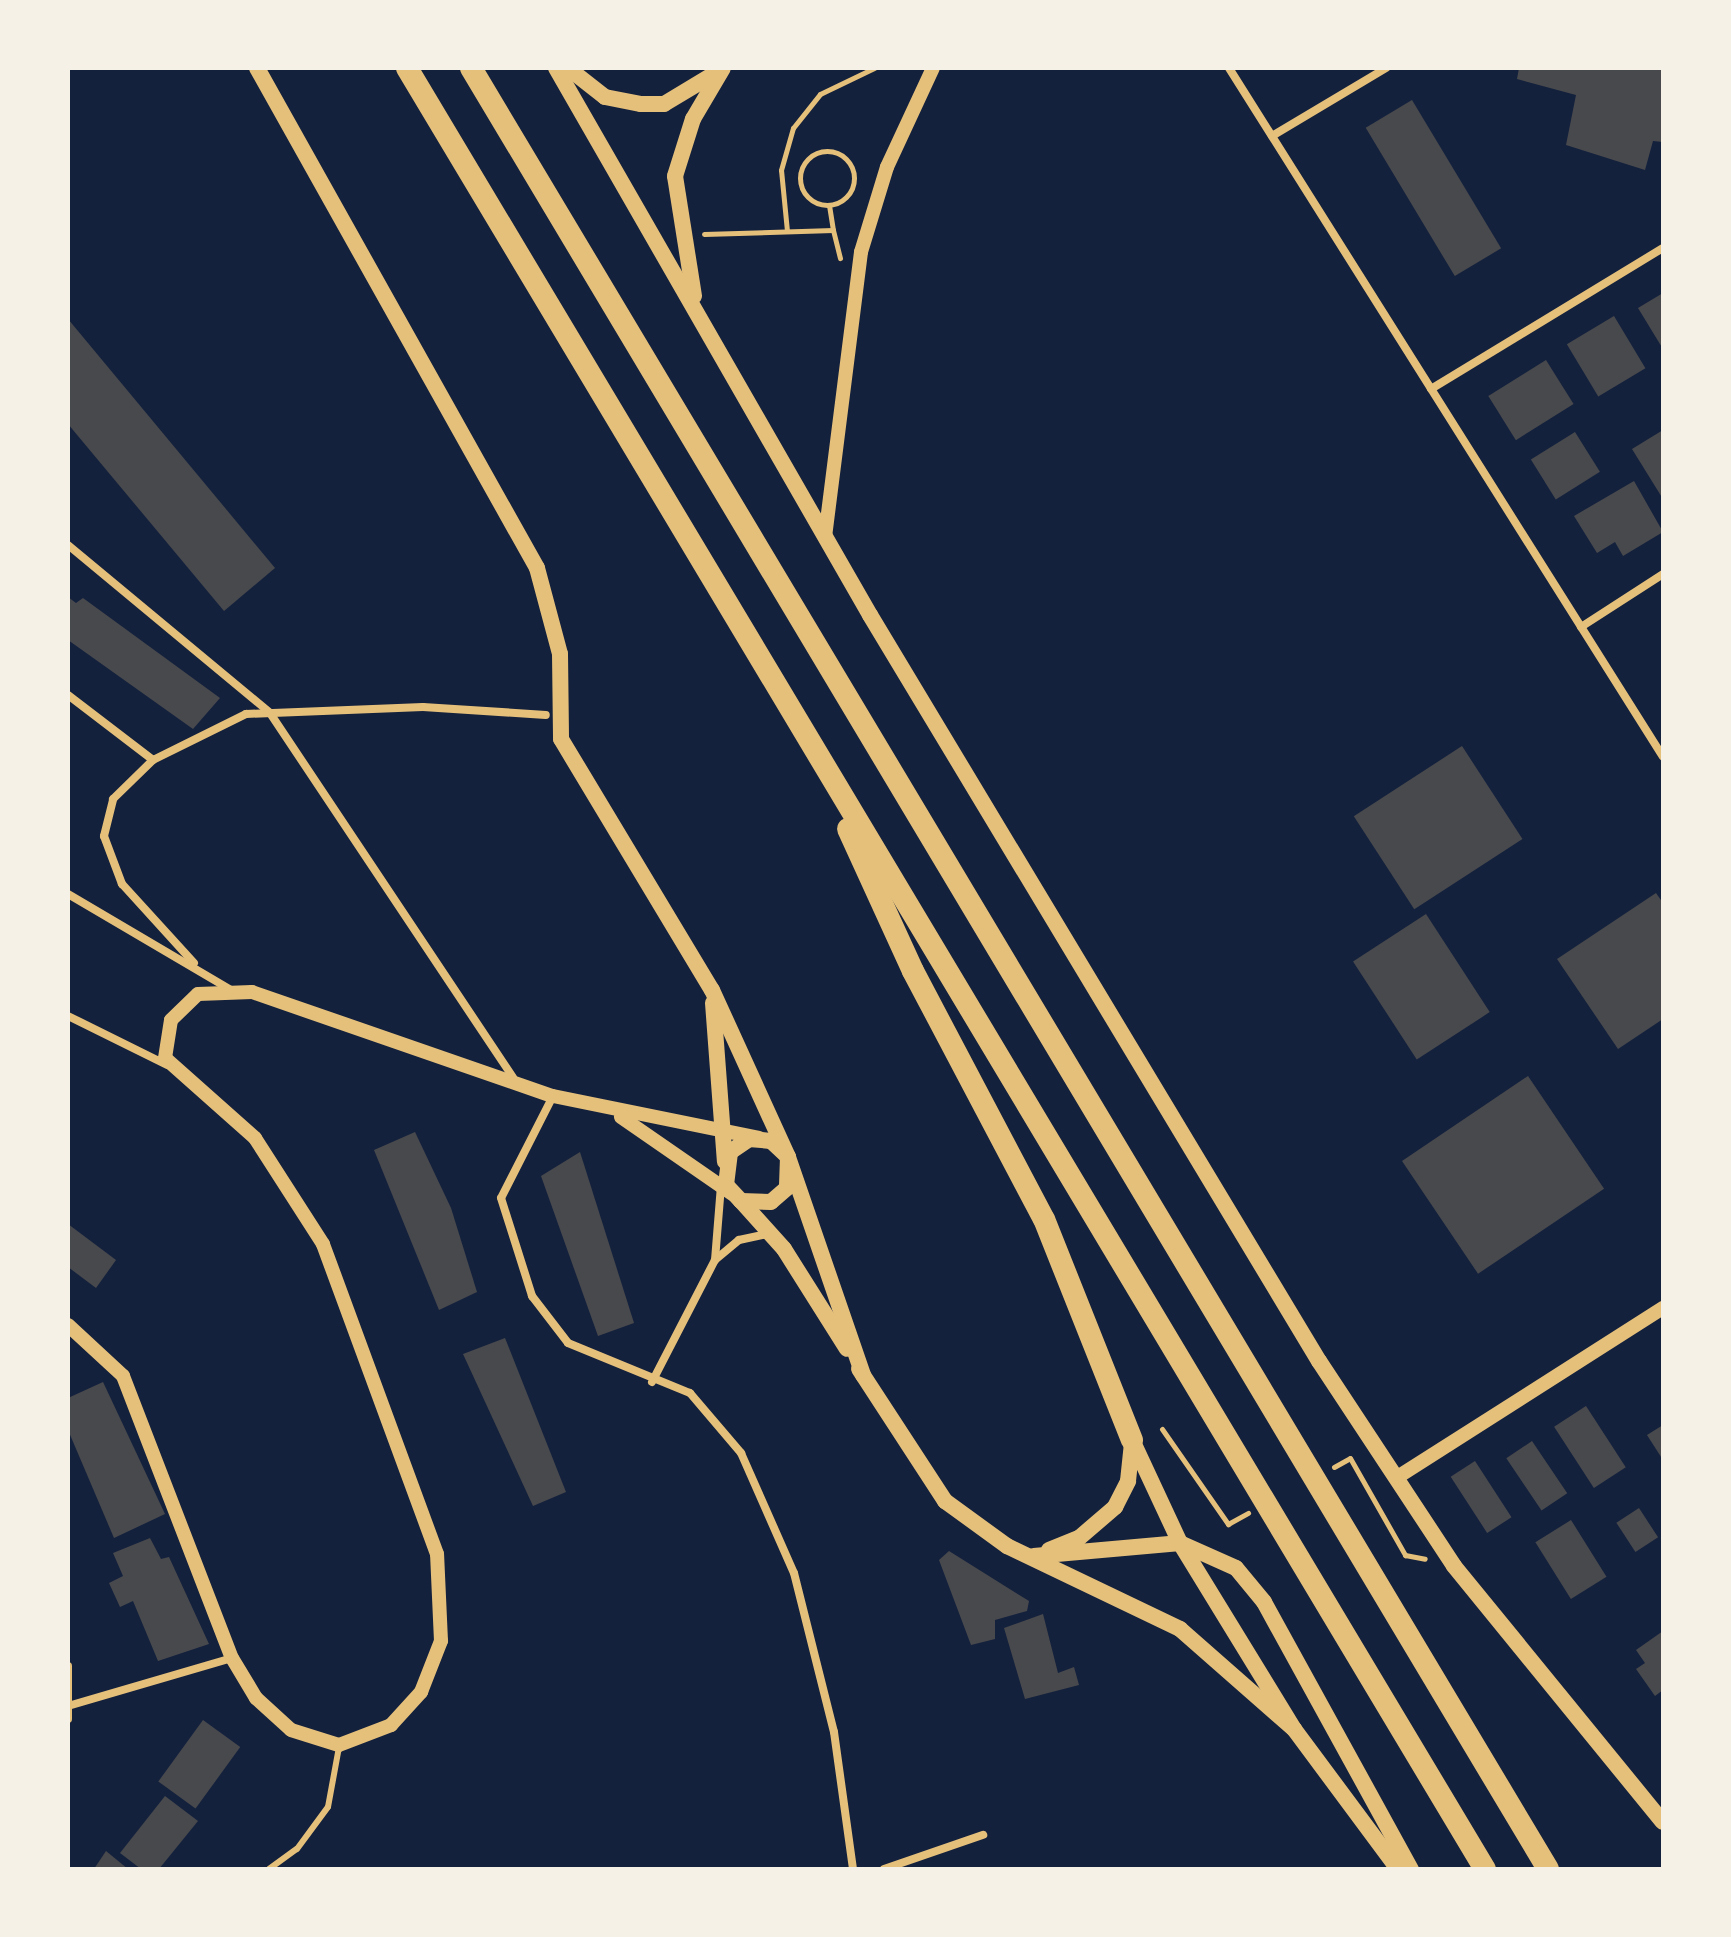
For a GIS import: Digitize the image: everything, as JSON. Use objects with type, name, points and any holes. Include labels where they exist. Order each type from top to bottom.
[{"type":"highway","points":[[407,68],[1485,1869]]},
{"type":"highway","points":[[471,68],[1548,1869]]},
{"type":"highway","points":[[797,718],[913,971],[1044,1219],[1132,1440]]},
{"type":"main road","points":[[257,68],[537,568],[560,654],[561,739],[712,990],[788,1157],[863,1375]]},
{"type":"main road","points":[[556,68],[825,537],[1204,1176],[1454,1566],[1663,1822]]},
{"type":"main road","points":[[568,68],[605,97],[641,104],[674,100],[722,68]]},
{"type":"main road","points":[[699,317],[679,234],[679,159],[722,68]]},
{"type":"main road","points":[[712,990],[722,1132],[731,1194],[772,1234],[945,1501],[987,1534],[1180,1629],[1294,1729]]},
{"type":"main road","points":[[725,1162],[738,1144],[760,1138],[788,1157]]},
{"type":"main road","points":[[731,1194],[761,1205],[780,1196],[790,1178],[788,1157]]},
{"type":"main road","points":[[1132,1440],[1180,1543],[1294,1729],[1398,1869]]},
{"type":"main road","points":[[1032,1556],[1079,1538],[1115,1507],[1128,1481],[1132,1440]]},
{"type":"main road","points":[[1032,1556],[1180,1543],[1225,1560],[1264,1602],[1411,1869]]},
{"type":"street","points":[[825,537],[851,306],[878,190],[933,68]]},
{"type":"street","points":[[1229,68],[1663,757]]},
{"type":"street","points":[[1272,136],[1386,68]]},
{"type":"street","points":[[1431,389],[1663,248]]},
{"type":"street","points":[[68,545],[270,713],[513,1078]]},
{"type":"street","points":[[1581,627],[1663,574]]},
{"type":"street","points":[[68,695],[153,760]]},
{"type":"street","points":[[194,963],[122,884],[104,836],[113,799],[153,760],[228,719],[270,713],[423,707],[546,715]]},
{"type":"street","points":[[68,894],[194,963],[231,990],[513,1078],[553,1096],[618,1114],[760,1138]]},
{"type":"street","points":[[68,1325],[123,1376],[232,1658],[274,1718],[339,1745],[391,1725],[428,1680],[441,1641],[437,1554],[323,1244],[255,1138],[165,1058],[171,1020],[198,994],[231,990]]},
{"type":"street","points":[[68,1016],[179,1071]]},
{"type":"street","points":[[553,1096],[501,1198],[532,1296],[568,1343],[652,1382],[690,1393],[741,1453],[765,1498],[794,1573],[834,1732],[853,1869]]},
{"type":"street","points":[[618,1114],[731,1194],[715,1260],[652,1382]]},
{"type":"street","points":[[715,1260],[739,1240],[772,1234]]},
{"type":"street","points":[[1396,1478],[1663,1308]]},
{"type":"street","points":[[70,1706],[232,1658]]},
{"type":"street","points":[[68,1666],[68,1719]]},
{"type":"street","points":[[884,1869],[983,1835]]},
{"type":"lane","points":[[269,1869],[297,1849],[328,1807],[339,1745]]},
{"type":"path","points":[[787,231],[781,170],[793,128],[820,94],[874,68]]},
{"type":"path","points":[[824,150],[843,156],[854,176],[851,192],[829,205],[804,193],[799,179],[810,156],[824,150]]},
{"type":"path","points":[[829,205],[851,306]]},
{"type":"path","points":[[679,234],[833,230]]},
{"type":"path","points":[[1162,1429],[1228,1524]]},
{"type":"path","points":[[1350,1458],[1405,1555],[1454,1566]]},
{"type":"building","points":[[1519,68],[1663,68],[1663,142],[1653,141],[1645,170],[1566,145],[1576,95],[1517,79]]},
{"type":"building","points":[[1412,100],[1501,248],[1455,276],[1366,128]]},
{"type":"building","points":[[1663,293],[1663,349],[1638,308]]},
{"type":"building","points":[[1614,316],[1645,368],[1598,397],[1567,344]]},
{"type":"building","points":[[68,319],[275,568],[224,611],[68,424]]},
{"type":"building","points":[[1546,360],[1574,404],[1516,440],[1488,396]]},
{"type":"building","points":[[1663,430],[1663,499],[1632,449]]},
{"type":"building","points":[[1575,432],[1600,472],[1556,499],[1531,460]]},
{"type":"building","points":[[1634,481],[1663,532],[1623,556],[1615,542],[1597,553],[1574,516]]},
{"type":"building","points":[[68,597],[76,603],[83,598],[220,698],[193,729],[68,640]]},
{"type":"building","points":[[1462,746],[1522,839],[1414,909],[1354,816]]},
{"type":"building","points":[[1656,893],[1663,903],[1663,1019],[1618,1049],[1557,959]]},
{"type":"building","points":[[1426,914],[1490,1012],[1417,1060],[1353,961]]},
{"type":"building","points":[[1528,1076],[1604,1189],[1478,1274],[1402,1161]]},
{"type":"building","points":[[415,1132],[451,1208],[477,1292],[439,1310],[374,1150]]},
{"type":"building","points":[[580,1152],[634,1323],[598,1336],[541,1176]]},
{"type":"building","points":[[68,1224],[116,1260],[96,1288],[68,1267]]},
{"type":"building","points":[[505,1338],[566,1492],[533,1506],[463,1354]]},
{"type":"building","points":[[103,1382],[165,1514],[114,1538],[68,1430],[68,1398]]},
{"type":"building","points":[[1586,1406],[1626,1467],[1594,1488],[1554,1427]]},
{"type":"building","points":[[1663,1425],[1663,1460],[1647,1435]]},
{"type":"building","points":[[1532,1441],[1567,1493],[1542,1511],[1506,1458]]},
{"type":"building","points":[[1475,1461],[1511,1517],[1487,1533],[1451,1477]]},
{"type":"building","points":[[1639,1508],[1658,1537],[1635,1552],[1616,1523]]},
{"type":"building","points":[[1571,1520],[1607,1577],[1571,1599],[1535,1542]]},
{"type":"building","points":[[150,1538],[161,1559],[169,1557],[209,1644],[158,1661],[133,1601],[120,1607],[109,1583],[123,1576],[113,1553]]},
{"type":"building","points":[[949,1551],[1029,1601],[1027,1611],[995,1620],[995,1639],[971,1645],[939,1560]]},
{"type":"building","points":[[1043,1614],[1058,1673],[1074,1667],[1079,1685],[1025,1699],[1004,1628]]},
{"type":"building","points":[[1663,1631],[1663,1690],[1655,1696],[1636,1669],[1645,1663],[1636,1650]]},
{"type":"building","points":[[203,1720],[240,1747],[196,1809],[158,1781]]},
{"type":"building","points":[[165,1796],[198,1821],[159,1869],[141,1869],[120,1853]]},
{"type":"building","points":[[106,1851],[128,1869],[94,1869]]}]
